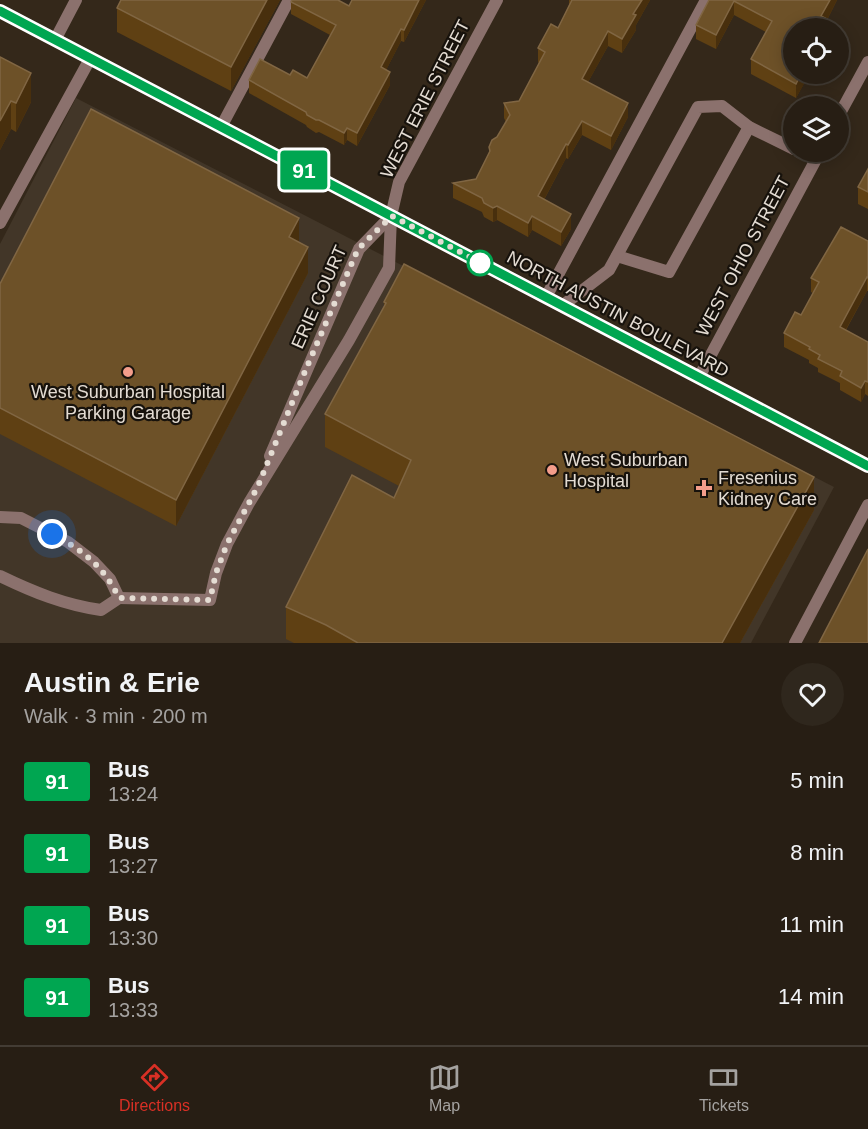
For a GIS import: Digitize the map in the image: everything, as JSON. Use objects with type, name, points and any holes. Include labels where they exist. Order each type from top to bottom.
[{"type":"street","points":[[55,40],[76,0]]},
{"type":"street","points":[[221,127],[289,0]]},
{"type":"street","name":"WEST ERIE STREET","points":[[392,216],[399,183],[497,0]]},
{"type":"street","points":[[546,297],[706,0]]},
{"type":"street","name":"NORTH AUSTIN BOULEVARD","points":[[0,11],[868,466]]},
{"type":"street","points":[[0,223],[90,59]]},
{"type":"street","points":[[849,97],[868,62]]},
{"type":"street","points":[[562,306],[609,270],[698,106],[722,106],[749,127],[783,144]]},
{"type":"street","points":[[617,256],[669,272],[749,127]]},
{"type":"street","name":"WEST OHIO STREET","points":[[699,377],[814,162]]},
{"type":"street","name":"ERIE COURT","points":[[258,486],[358,249],[392,216]]},
{"type":"street","name":"ERIE COURT","points":[[119,598],[210,600],[216,573],[227,544],[258,486],[350,340],[389,268],[392,216]]},
{"type":"street","points":[[795,643],[868,505]]},
{"type":"street","points":[[0,517],[21,518],[68,542],[94,562],[110,579],[119,598],[101,610],[75,606],[27,589],[0,576]]},
{"type":"shaded area","points":[[76,98],[834,487],[751,643],[0,643],[0,244]]},
{"type":"building","points":[[121,0],[267,0],[231,67],[117,8]]},
{"type":"building","points":[[292,0],[338,0],[349,6],[352,0],[419,0],[381,67],[390,72],[357,133],[347,128],[344,133],[316,120],[249,80],[260,59],[290,75],[293,70],[307,78],[336,25],[291,2]]},
{"type":"building","points":[[572,0],[642,0],[622,39],[608,31],[582,79],[628,103],[611,136],[582,121],[568,145],[566,144],[538,196],[571,214],[561,232],[532,216],[528,223],[497,206],[493,208],[484,203],[482,198],[453,183],[476,179],[490,151],[492,140],[497,137],[510,115],[504,103],[519,101],[545,52],[538,48],[551,24],[558,28]]},
{"type":"building","points":[[709,0],[830,0],[821,16],[825,18],[783,18],[783,77],[751,59],[772,21],[734,1],[716,35],[696,25]]},
{"type":"building","points":[[0,57],[31,73],[16,103],[11,101],[0,121]]},
{"type":"building","name":"West Suburban Hospital Parking Garage","points":[[91,109],[299,218],[289,237],[308,247],[176,500],[0,408],[0,284]]},
{"type":"building","points":[[868,169],[868,192],[858,187]]},
{"type":"building","points":[[841,227],[868,241],[868,278],[840,327],[868,342],[868,382],[865,381],[861,388],[840,376],[842,371],[818,359],[820,355],[809,349],[810,347],[784,333],[795,312],[801,315],[819,282],[811,278]]},
{"type":"building","name":"West Suburban Hospital","points":[[404,264],[814,477],[722,643],[358,643],[286,607],[352,475],[394,498],[411,460],[325,414],[386,303],[384,302]]},
{"type":"building","points":[[868,549],[868,643],[819,643]]},
{"type":"bus line","name":"91","points":[[0,11],[868,466]]},
{"type":"place","name":"West Suburban Hospital Parking Garage","points":[[128,372]]},
{"type":"place","name":"West Suburban Hospital","points":[[552,470]]},
{"type":"place","name":"Fresenius Kidney Care","points":[[704,488]]},
{"type":"route","points":[[52,534],[68,542],[94,562],[110,579],[119,598],[210,600],[216,573],[227,544],[258,486],[358,249],[392,216],[485,265],[480,263]]}]
